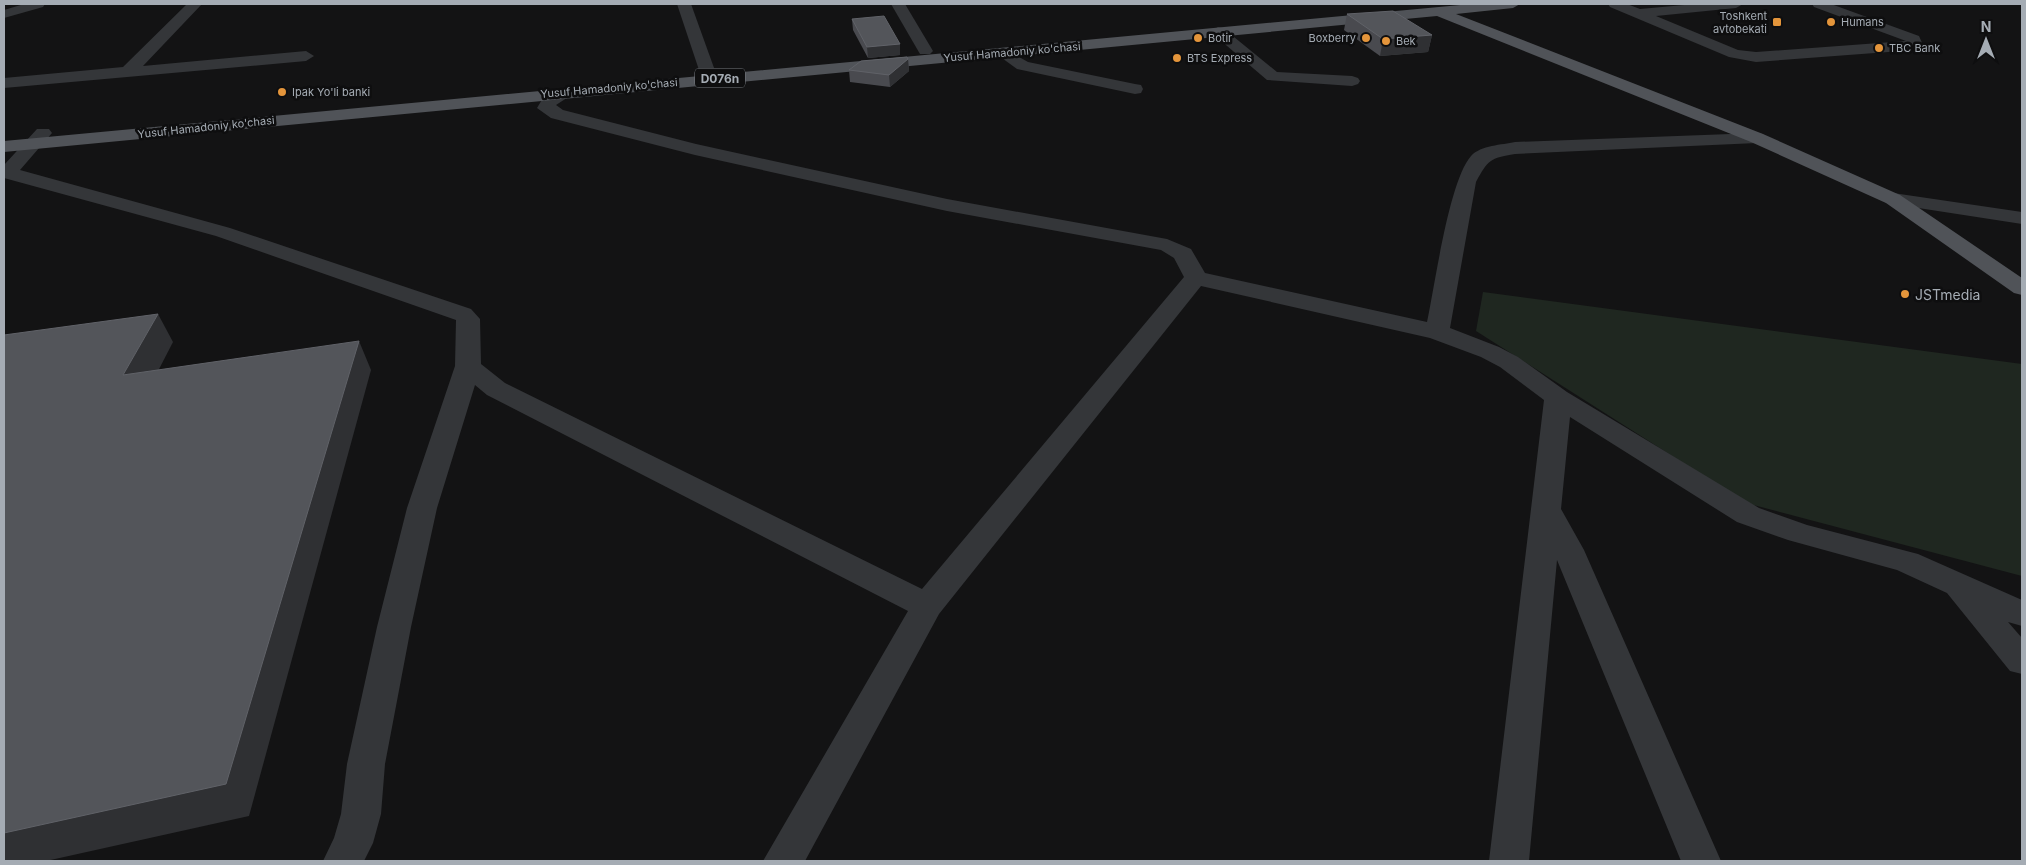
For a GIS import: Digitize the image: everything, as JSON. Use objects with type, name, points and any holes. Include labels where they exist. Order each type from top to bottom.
[{"type":"main road","name":"Yusuf Hamadoniy ko'chasi","points":[[4,147],[38,138],[708,74],[924,51],[1425,6],[1513,4]]},
{"type":"main road","name":"Yusuf Hamadoniy ko'chasi","points":[[4,137],[38,138],[568,92],[708,74],[1003,53],[1218,31],[1425,6]]},
{"type":"main road","points":[[1425,6],[1757,138],[1893,198],[2022,288]]},
{"type":"street","points":[[4,14],[38,4]]},
{"type":"street","points":[[129,71],[195,4]]},
{"type":"street","points":[[684,4],[708,74]]},
{"type":"street","points":[[898,4],[924,51]]},
{"type":"street","points":[[1615,4],[1735,54],[1756,57],[1915,45],[1914,39],[1819,4]]},
{"type":"street","points":[[1640,14],[1736,4]]},
{"type":"street","points":[[1218,31],[1273,77],[1352,81]]},
{"type":"street","points":[[1003,53],[1023,66],[1135,89]]},
{"type":"street","points":[[4,83],[306,56]]},
{"type":"street","points":[[568,92],[549,102],[546,108],[557,114],[695,149],[956,207],[1167,245],[1183,254],[1196,278],[1437,332],[1490,352],[1510,362],[1558,398],[1748,515],[1799,533],[1907,562],[1953,581],[2022,614]]},
{"type":"street","points":[[38,138],[9,171],[11,174],[223,232],[463,314],[468,318],[468,366],[422,508],[394,627],[366,764],[361,814],[353,843],[343,861]]},
{"type":"street","points":[[1437,332],[1466,182],[1479,158],[1492,152],[1515,148],[1757,138]]},
{"type":"street","points":[[1893,198],[2022,218]]},
{"type":"street","points":[[783,861],[927,606],[1196,278]]},
{"type":"street","points":[[468,366],[496,390],[927,606]]},
{"type":"street","points":[[1509,861],[1558,398]]},
{"type":"street","points":[[1546,508],[1572,560],[1701,861]]},
{"type":"street","points":[[1953,581],[2022,661]]},
{"type":"shaded area","points":[[1483,292],[2022,364],[2022,576],[1746,503],[1476,331]]},
{"type":"building","points":[[1393,11],[1432,35],[1383,39],[1347,14]]},
{"type":"building","points":[[884,16],[900,44],[867,47],[852,19]]},
{"type":"building","points":[[907,57],[908,59],[889,75],[849,70],[861,61]]},
{"type":"building","points":[[158,314],[123,375],[359,341],[226,784],[4,833],[4,335]]},
{"type":"place","name":"Toshkent avtobekati","points":[[1777,22]]},
{"type":"place","name":"Humans","points":[[1831,22]]},
{"type":"place","name":"Botir","points":[[1198,38]]},
{"type":"place","name":"Boxberry","points":[[1366,38]]},
{"type":"place","name":"Bek","points":[[1386,41]]},
{"type":"place","name":"TBC Bank","points":[[1879,48]]},
{"type":"place","name":"BTS Express","points":[[1177,58]]},
{"type":"place","name":"Ipak Yo'li banki","points":[[282,92]]},
{"type":"place","name":"JSTmedia","points":[[1905,294]]}]
